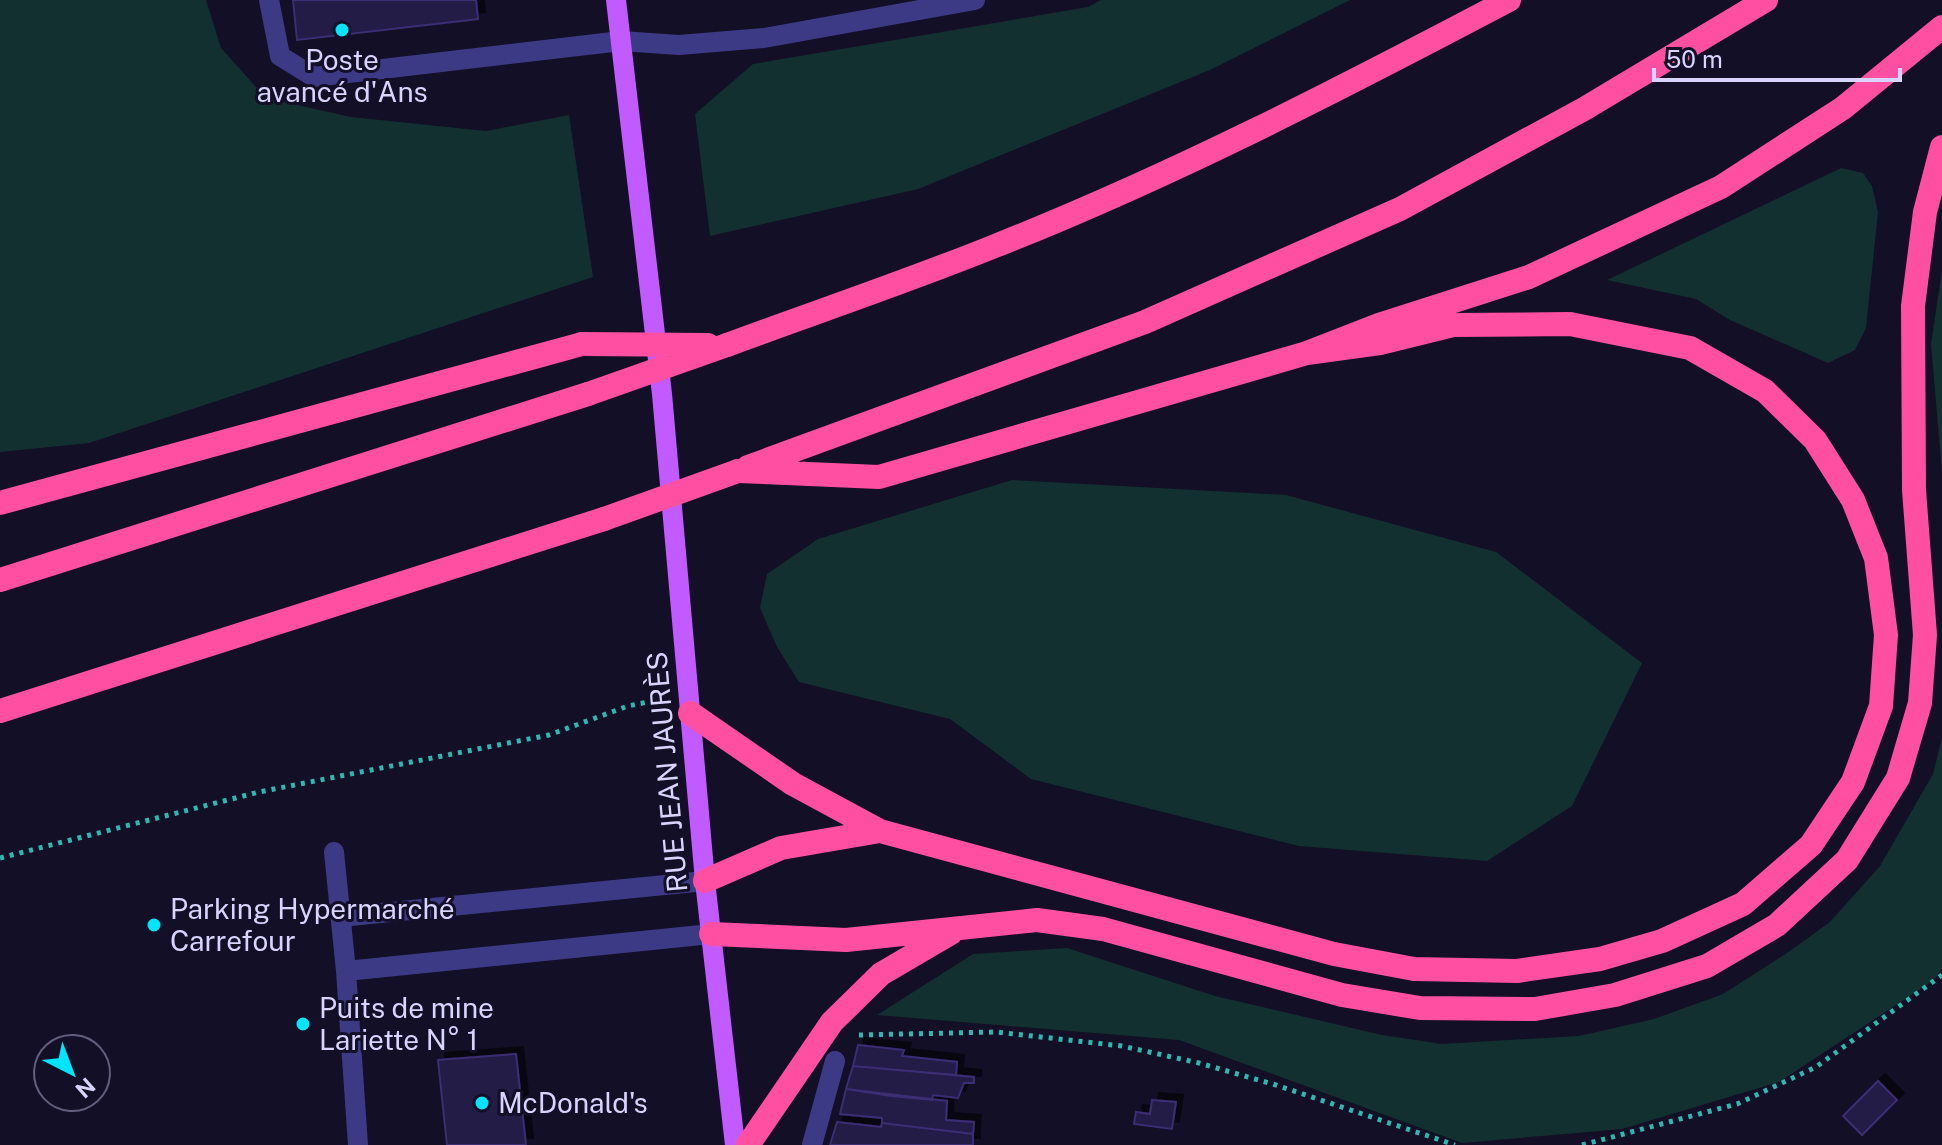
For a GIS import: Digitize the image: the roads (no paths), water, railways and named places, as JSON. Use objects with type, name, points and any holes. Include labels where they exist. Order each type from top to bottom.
[{"type":"highway","points":[[0,580],[588,394],[995,246],[1205,154],[1509,0]]},
{"type":"highway","points":[[0,711],[604,519],[1145,322],[1400,209],[1584,109],[1766,0]]},
{"type":"highway","points":[[738,471],[879,477],[1307,353],[1379,325],[1529,277],[1721,187],[1843,108],[1942,27]]},
{"type":"highway","points":[[711,934],[846,940],[1037,920],[1103,929],[1342,995],[1420,1008],[1535,1009],[1615,995],[1707,966],[1777,925],[1847,860],[1898,778],[1920,703],[1925,635],[1914,490],[1913,306],[1925,212],[1942,147]]},
{"type":"highway","points":[[689,704],[793,784],[880,831],[1334,954],[1414,969],[1517,971],[1600,959],[1662,941],[1743,904],[1811,845],[1853,782],[1881,706],[1886,635],[1876,558],[1853,500],[1815,440],[1765,391],[1690,348],[1570,324],[1453,325],[1380,343],[1307,353]]},
{"type":"highway","points":[[0,503],[582,344],[727,345]]},
{"type":"highway","points":[[0,487],[134,464]]},
{"type":"highway","points":[[705,881],[781,848],[880,831]]},
{"type":"highway","points":[[748,1145],[832,1022],[881,974],[960,928]]},
{"type":"main road","name":"RUE JEAN JAURÈS","points":[[616,0],[662,394],[705,881],[735,1145]]},
{"type":"street","points":[[269,0],[280,56],[314,77],[621,41],[679,45],[764,38],[975,0]]},
{"type":"street","points":[[334,852],[358,1145]]},
{"type":"street","points":[[340,917],[705,881]]},
{"type":"street","points":[[346,971],[711,934]]},
{"type":"street","points":[[812,1145],[835,1061]]},
{"type":"place","name":"Poste avancé d'Ans","points":[[342,30]]},
{"type":"place","name":"Parking Hypermarché Carrefour","points":[[154,925]]},
{"type":"place","name":"Puits de mine Lariette N° 1","points":[[303,1024]]},
{"type":"place","name":"McDonald's","points":[[482,1103]]}]
